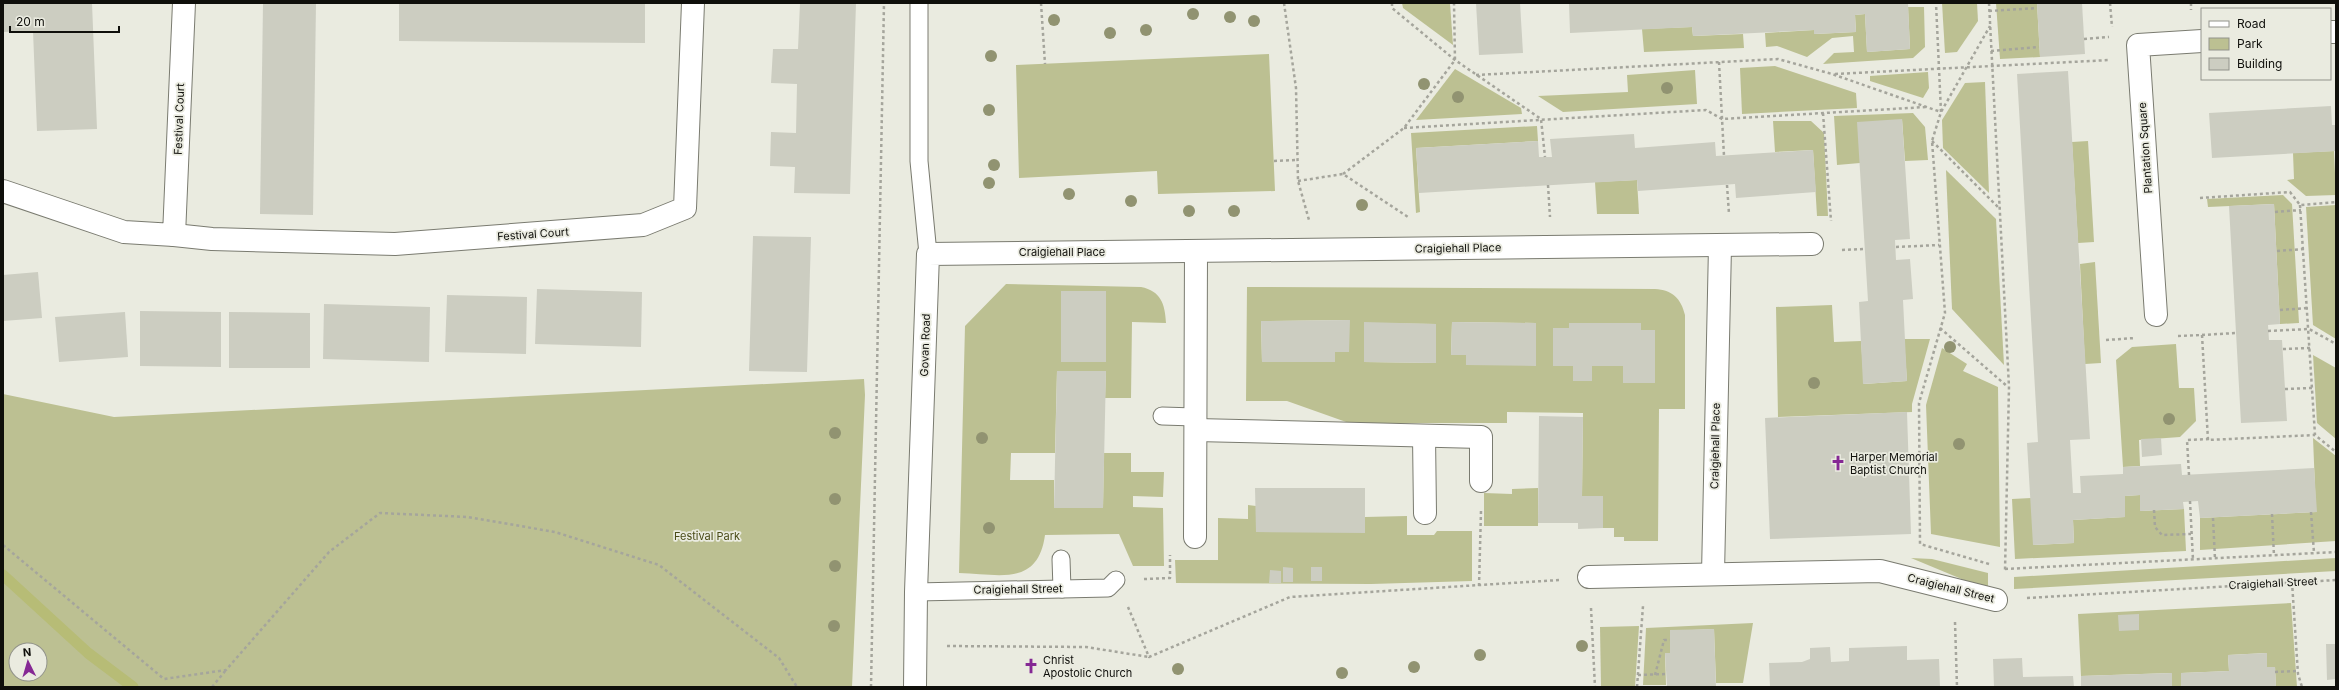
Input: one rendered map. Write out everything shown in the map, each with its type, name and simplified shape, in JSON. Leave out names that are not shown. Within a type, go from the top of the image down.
[{"type":"street","name":"Festival Court","points":[[174,235],[184,3]]},
{"type":"street","name":"Festival Court","points":[[3,191],[124,232],[212,238],[395,244],[643,225],[685,208],[693,3]]},
{"type":"street","name":"Plantation Square","points":[[2156,315],[2138,45],[2201,41]]},
{"type":"street","name":"Craigiehall Place","points":[[928,254],[1822,244]]},
{"type":"street","name":"Craigiehall Place","points":[[1713,574],[1720,246]]},
{"type":"street","points":[[1195,537],[1196,252]]},
{"type":"street","name":"Govan Road","points":[[915,687],[916,592],[928,254]]},
{"type":"street","points":[[1195,423],[1424,436],[1481,437],[1481,481]]},
{"type":"street","points":[[1424,436],[1425,514]]},
{"type":"street","name":"Craigiehall Street","points":[[1589,577],[1880,571],[1996,600]]},
{"type":"lane","name":"Govan Road","points":[[919,3],[919,161],[928,254]]},
{"type":"lane","points":[[1162,416],[1195,423]]},
{"type":"lane","points":[[1061,559],[1062,589]]},
{"type":"lane","name":"Craigiehall Street","points":[[916,592],[1108,588],[1116,580]]},
{"type":"path","points":[[871,687],[884,3]]},
{"type":"path","points":[[1041,3],[1045,64]]},
{"type":"path","points":[[1284,3],[1296,88],[1298,181],[1318,250]]},
{"type":"path","points":[[1392,3],[1392,8],[1455,60],[1541,119],[1545,157]]},
{"type":"path","points":[[1298,181],[1343,174],[1404,128],[1455,60],[1454,3]]},
{"type":"path","points":[[1936,3],[1941,112]]},
{"type":"path","points":[[1989,3],[2009,388],[2006,569],[1996,600]]},
{"type":"path","points":[[1989,11],[2037,8]]},
{"type":"path","points":[[1990,26],[1941,112],[1932,141],[1945,313],[1919,403],[1920,544],[1991,565]]},
{"type":"path","points":[[2084,39],[2113,37]]},
{"type":"path","points":[[1991,51],[2039,47]]},
{"type":"path","points":[[1832,74],[2139,58]]},
{"type":"path","points":[[1476,75],[1778,59],[1832,74],[1941,112]]},
{"type":"path","points":[[1719,62],[1724,156]]},
{"type":"path","points":[[1404,128],[1706,110],[1722,119],[1929,107]]},
{"type":"path","points":[[1823,114],[1822,244],[1832,250],[1865,249]]},
{"type":"path","points":[[1932,141],[2000,209]]},
{"type":"path","points":[[1274,161],[1298,160]]},
{"type":"path","points":[[1343,174],[1409,218]]},
{"type":"path","points":[[2200,198],[2290,192],[2300,205],[2308,308],[2315,435]]},
{"type":"path","points":[[2300,205],[2336,202]]},
{"type":"path","points":[[2275,212],[2301,210]]},
{"type":"path","points":[[1896,247],[1939,245]]},
{"type":"path","points":[[2277,251],[2304,249]]},
{"type":"path","points":[[2280,310],[2308,308]]},
{"type":"path","points":[[1940,328],[2009,388]]},
{"type":"path","points":[[2268,331],[2309,329],[2336,344]]},
{"type":"path","points":[[2173,336],[2236,333]]},
{"type":"path","points":[[2202,334],[2208,440],[2212,439]]},
{"type":"path","points":[[2106,340],[2143,338]]},
{"type":"path","points":[[2283,349],[2310,348]]},
{"type":"path","points":[[2285,390],[2312,388]]},
{"type":"path","points":[[2189,475],[2187,440],[2315,435],[2336,452]]},
{"type":"path","points":[[1479,586],[1481,481]]},
{"type":"path","points":[[2190,502],[2193,560]]},
{"type":"path","points":[[2154,510],[2155,526],[2162,535],[2191,534]]},
{"type":"path","points":[[2311,512],[2314,553]]},
{"type":"path","points":[[212,687],[329,552],[380,514],[468,517],[555,532],[659,565],[779,658],[797,687]]},
{"type":"path","points":[[2272,514],[2274,556]]},
{"type":"path","points":[[2213,518],[2215,559]]},
{"type":"path","points":[[1149,657],[1116,580],[1170,578],[1170,554],[1195,537]]},
{"type":"path","points":[[3,546],[164,679],[226,670]]},
{"type":"path","points":[[1998,567],[2006,569],[2336,552]]},
{"type":"path","points":[[1637,687],[1645,576]]},
{"type":"path","points":[[916,646],[1086,647],[1149,657],[1290,597],[1479,586],[1589,577],[1595,687]]},
{"type":"path","name":"Craigiehall Street","points":[[1996,600],[2336,580]]},
{"type":"path","points":[[2292,582],[2297,671],[2302,687]]},
{"type":"path","points":[[1955,618],[1957,687]]},
{"type":"path","points":[[1654,674],[1664,640],[1670,640]]},
{"type":"path","points":[[2275,672],[2297,671]]},
{"type":"path","points":[[1638,675],[1666,674]]},
{"type":"green space","points":[[1402,3],[1450,3],[1453,45],[1403,8]]},
{"type":"green space","points":[[1942,3],[1977,3],[1978,21],[1957,52],[1945,53]]},
{"type":"green space","points":[[1996,3],[2037,3],[2040,57],[2000,59]]},
{"type":"green space","points":[[1908,7],[1924,7],[1925,47],[1913,58],[1823,64],[1834,53],[1854,52],[1853,36],[1832,38],[1807,57],[1777,46],[1766,47],[1765,33],[1814,30],[1815,34],[1856,32],[1855,15],[1865,14],[1867,52],[1910,49]]},
{"type":"green space","points":[[1692,27],[1693,36],[1743,34],[1744,48],[1644,52],[1642,29]]},
{"type":"green space","points":[[1269,54],[1275,191],[1158,194],[1157,171],[1019,178],[1016,65]]},
{"type":"green space","points":[[1775,66],[1856,93],[1857,108],[1742,114],[1740,68]]},
{"type":"green space","points":[[1455,69],[1521,108],[1522,114],[1416,120]]},
{"type":"green space","points":[[1695,70],[1697,104],[1563,112],[1538,96],[1628,92],[1627,75]]},
{"type":"green space","points":[[1928,72],[1929,88],[1923,98],[1870,81],[1870,76]]},
{"type":"green space","points":[[1985,82],[1989,193],[1943,148],[1942,120],[1965,83]]},
{"type":"green space","points":[[1913,113],[1925,127],[1928,160],[1905,161],[1902,119],[1860,163],[1837,165],[1834,116]]},
{"type":"green space","points":[[1773,121],[1811,121],[1824,133],[1828,216],[1817,216],[1813,150],[1775,152]]},
{"type":"green space","points":[[1537,126],[1538,141],[1416,148],[1420,212],[1416,213],[1411,133]]},
{"type":"green space","points":[[2088,141],[2094,242],[2078,243],[2072,142]]},
{"type":"green space","points":[[2334,151],[2336,195],[2306,196],[2287,180],[2294,179],[2293,153]]},
{"type":"green space","points":[[1946,170],[1996,219],[2004,365],[1952,309]]},
{"type":"green space","points":[[1637,180],[1639,214],[1597,214],[1595,182]]},
{"type":"green space","points":[[2283,195],[2292,204],[2299,323],[2280,324],[2274,204],[2208,207],[2207,199]]},
{"type":"green space","points":[[2336,205],[2336,339],[2313,325],[2306,207]]},
{"type":"green space","points":[[2095,262],[2101,363],[2085,364],[2080,264]]},
{"type":"green space","points":[[1006,284],[1141,287],[1153,292],[1161,299],[1166,323],[1132,322],[1131,398],[1105,398],[1106,371],[1057,371],[1055,453],[1011,453],[1010,480],[1054,480],[1054,508],[1103,508],[1104,453],[1131,453],[1131,472],[1164,472],[1163,497],[1133,496],[1133,507],[1163,508],[1164,566],[1133,566],[1119,534],[1045,535],[1041,552],[1034,563],[1025,570],[1014,574],[1002,575],[959,573],[965,326]],"holes":[[[1061,291],[1106,291],[1106,327],[1061,362]]]},
{"type":"green space","points":[[1247,287],[1655,289],[1666,291],[1675,296],[1681,304],[1685,315],[1685,409],[1659,409],[1658,541],[1624,541],[1624,537],[1614,537],[1614,528],[1603,528],[1602,496],[1582,496],[1583,413],[1507,412],[1507,423],[1349,423],[1287,401],[1246,401]],"holes":[[[1349,320],[1349,352],[1335,352],[1335,362],[1262,362],[1261,321]],[[1452,322],[1536,323],[1536,365],[1466,365],[1466,355],[1451,355]],[[1365,323],[1436,324],[1436,363],[1364,362]],[[1569,323],[1641,323],[1641,330],[1655,330],[1623,366],[1592,366],[1591,381],[1573,381],[1573,366],[1553,366],[1553,328],[1569,328]]]},
{"type":"green space","points":[[1832,305],[1834,342],[1861,341],[1864,384],[1907,381],[1904,339],[1930,339],[1912,404],[1912,412],[1778,417],[1776,307]]},
{"type":"green space","points":[[2176,344],[2179,388],[2194,388],[2196,421],[2180,437],[2139,440],[2140,466],[2123,467],[2116,360],[2132,347]]},
{"type":"green space","points":[[1942,348],[1967,364],[1963,371],[1998,387],[2000,547],[1931,534],[1926,405]]},
{"type":"green space","points":[[2313,355],[2336,368],[2336,439],[2317,423]]},
{"type":"green space","name":"Festival Park","points":[[864,379],[865,395],[852,687],[3,687],[3,394],[114,417]]},
{"type":"green space","points":[[2313,438],[2336,456],[2336,541],[2200,550],[2200,518],[2316,512]]},
{"type":"green space","points":[[1538,488],[1538,526],[1484,526],[1484,493],[1512,494],[1512,489]]},
{"type":"green space","points":[[2140,495],[2140,511],[2184,509],[2186,551],[2015,559],[2012,499],[2031,498],[2034,545],[2074,543],[2073,520],[2125,517],[2125,496]]},
{"type":"green space","points":[[1248,505],[1256,506],[1256,532],[1337,532],[1365,517],[1407,516],[1407,535],[1434,535],[1437,531],[1472,531],[1472,581],[1371,584],[1176,583],[1175,560],[1218,560],[1218,518],[1248,519]]},
{"type":"green space","points":[[1911,558],[1932,559],[1988,573],[1988,590]]},
{"type":"green space","points":[[2336,558],[2336,571],[2014,589],[2014,577]]},
{"type":"green space","points":[[2291,603],[2297,687],[2276,687],[2275,667],[2267,667],[2266,653],[2228,655],[2229,671],[2181,673],[2181,687],[2172,687],[2171,673],[2081,676],[2078,614]]},
{"type":"green space","points":[[1753,623],[1743,683],[1716,683],[1714,629],[1670,631],[1670,653],[1665,653],[1666,685],[1643,685],[1646,628]]},
{"type":"green space","points":[[1639,626],[1635,687],[1601,687],[1600,627]]},
{"type":"building","points":[[3,3],[92,3],[97,129],[37,131],[33,31],[3,32]]},
{"type":"building","points":[[263,3],[316,3],[313,215],[260,214]]},
{"type":"building","points":[[399,3],[645,3],[645,43],[399,41]]},
{"type":"building","points":[[800,3],[856,3],[850,194],[794,193],[795,167],[770,166],[771,132],[796,133],[797,84],[771,83],[773,49],[798,49]]},
{"type":"building","points":[[1476,3],[1520,3],[1523,53],[1479,55]]},
{"type":"building","points":[[1569,3],[1908,3],[1910,49],[1867,52],[1865,14],[1855,15],[1856,32],[1814,34],[1814,30],[1693,36],[1692,27],[1570,33]]},
{"type":"building","points":[[2037,3],[2082,3],[2085,54],[2040,57]]},
{"type":"building","points":[[2068,71],[2090,439],[2070,440],[2073,493],[2081,493],[2080,476],[2123,474],[2123,467],[2181,464],[2182,475],[2314,468],[2317,512],[2200,518],[2198,501],[2183,502],[2184,509],[2140,511],[2140,495],[2125,496],[2125,517],[2073,520],[2074,543],[2033,545],[2027,443],[2038,442],[2017,74]]},
{"type":"building","points":[[2331,106],[2332,125],[2336,125],[2336,151],[2212,158],[2209,113]]},
{"type":"building","points":[[1902,119],[1910,239],[1895,240],[1896,260],[1910,259],[1913,299],[1903,300],[1907,381],[1863,384],[1859,302],[1868,301],[1857,122]]},
{"type":"building","points":[[1634,134],[1635,148],[1715,142],[1716,156],[1813,150],[1816,192],[1736,198],[1735,184],[1638,191],[1637,180],[1419,193],[1416,148],[1538,141],[1539,157],[1552,157],[1550,139]]},
{"type":"building","points":[[2274,204],[2280,324],[2268,325],[2269,340],[2282,340],[2287,421],[2241,423],[2229,206]]},
{"type":"building","points":[[753,236],[811,237],[807,372],[749,371]]},
{"type":"building","points":[[38,272],[42,318],[3,321],[3,275]]},
{"type":"building","points":[[537,289],[642,292],[641,347],[535,344]]},
{"type":"building","points":[[1061,291],[1106,291],[1106,362],[1061,362]]},
{"type":"building","points":[[447,295],[527,297],[526,354],[445,352]]},
{"type":"building","points":[[324,304],[430,307],[429,362],[323,359]]},
{"type":"building","points":[[140,311],[221,312],[221,367],[140,366]]},
{"type":"building","points":[[125,312],[128,357],[59,362],[55,317]]},
{"type":"building","points":[[229,312],[310,313],[310,368],[229,368]]},
{"type":"building","points":[[1350,320],[1349,352],[1335,352],[1335,362],[1262,362],[1261,321]]},
{"type":"building","points":[[1364,322],[1436,324],[1436,363],[1364,362]]},
{"type":"building","points":[[1452,322],[1536,323],[1536,366],[1466,365],[1466,355],[1451,355]]},
{"type":"building","points":[[1569,323],[1641,323],[1641,330],[1655,330],[1655,383],[1623,383],[1623,366],[1592,366],[1592,381],[1573,381],[1573,366],[1553,366],[1553,328],[1569,328]]},
{"type":"building","points":[[1057,371],[1106,371],[1103,508],[1054,508]]},
{"type":"building","name":"Harper Memorial Baptist Church","points":[[1907,412],[1911,534],[1770,539],[1765,418]]},
{"type":"building","points":[[1539,416],[1583,417],[1582,496],[1603,496],[1603,528],[1578,529],[1578,523],[1538,523]]},
{"type":"building","points":[[2161,438],[2162,455],[2142,457],[2141,439]]},
{"type":"building","points":[[1255,488],[1365,488],[1365,533],[1256,532]]},
{"type":"building","points":[[1283,567],[1293,568],[1293,582],[1283,582]]},
{"type":"building","points":[[1311,567],[1322,567],[1322,581],[1311,581]]},
{"type":"building","points":[[1270,570],[1281,571],[1281,583],[1269,583]]},
{"type":"building","points":[[2139,614],[2139,630],[2119,631],[2118,615]]},
{"type":"building","points":[[1714,629],[1716,687],[1667,687],[1665,653],[1670,653],[1670,630]]},
{"type":"building","points":[[2326,644],[2336,644],[2336,679],[2327,680]]},
{"type":"building","points":[[1907,646],[1907,660],[1939,659],[1940,687],[1770,687],[1769,663],[1802,662],[1810,659],[1810,648],[1830,647],[1831,662],[1849,661],[1849,648]]},
{"type":"building","points":[[2267,653],[2267,667],[2275,667],[2276,687],[2181,687],[2181,673],[2229,671],[2228,655]]},
{"type":"building","points":[[2022,658],[2023,677],[2073,676],[2074,687],[1994,687],[1993,659]]},
{"type":"building","points":[[2172,673],[2172,687],[2081,687],[2081,676]]},
{"type":"waterway","points":[[3,575],[88,653],[133,687]]},
{"type":"place","name":"Harper Memorial Baptist Church","points":[[1838,463]]},
{"type":"place","name":"Christ Apostolic Church","points":[[1031,666]]}]
